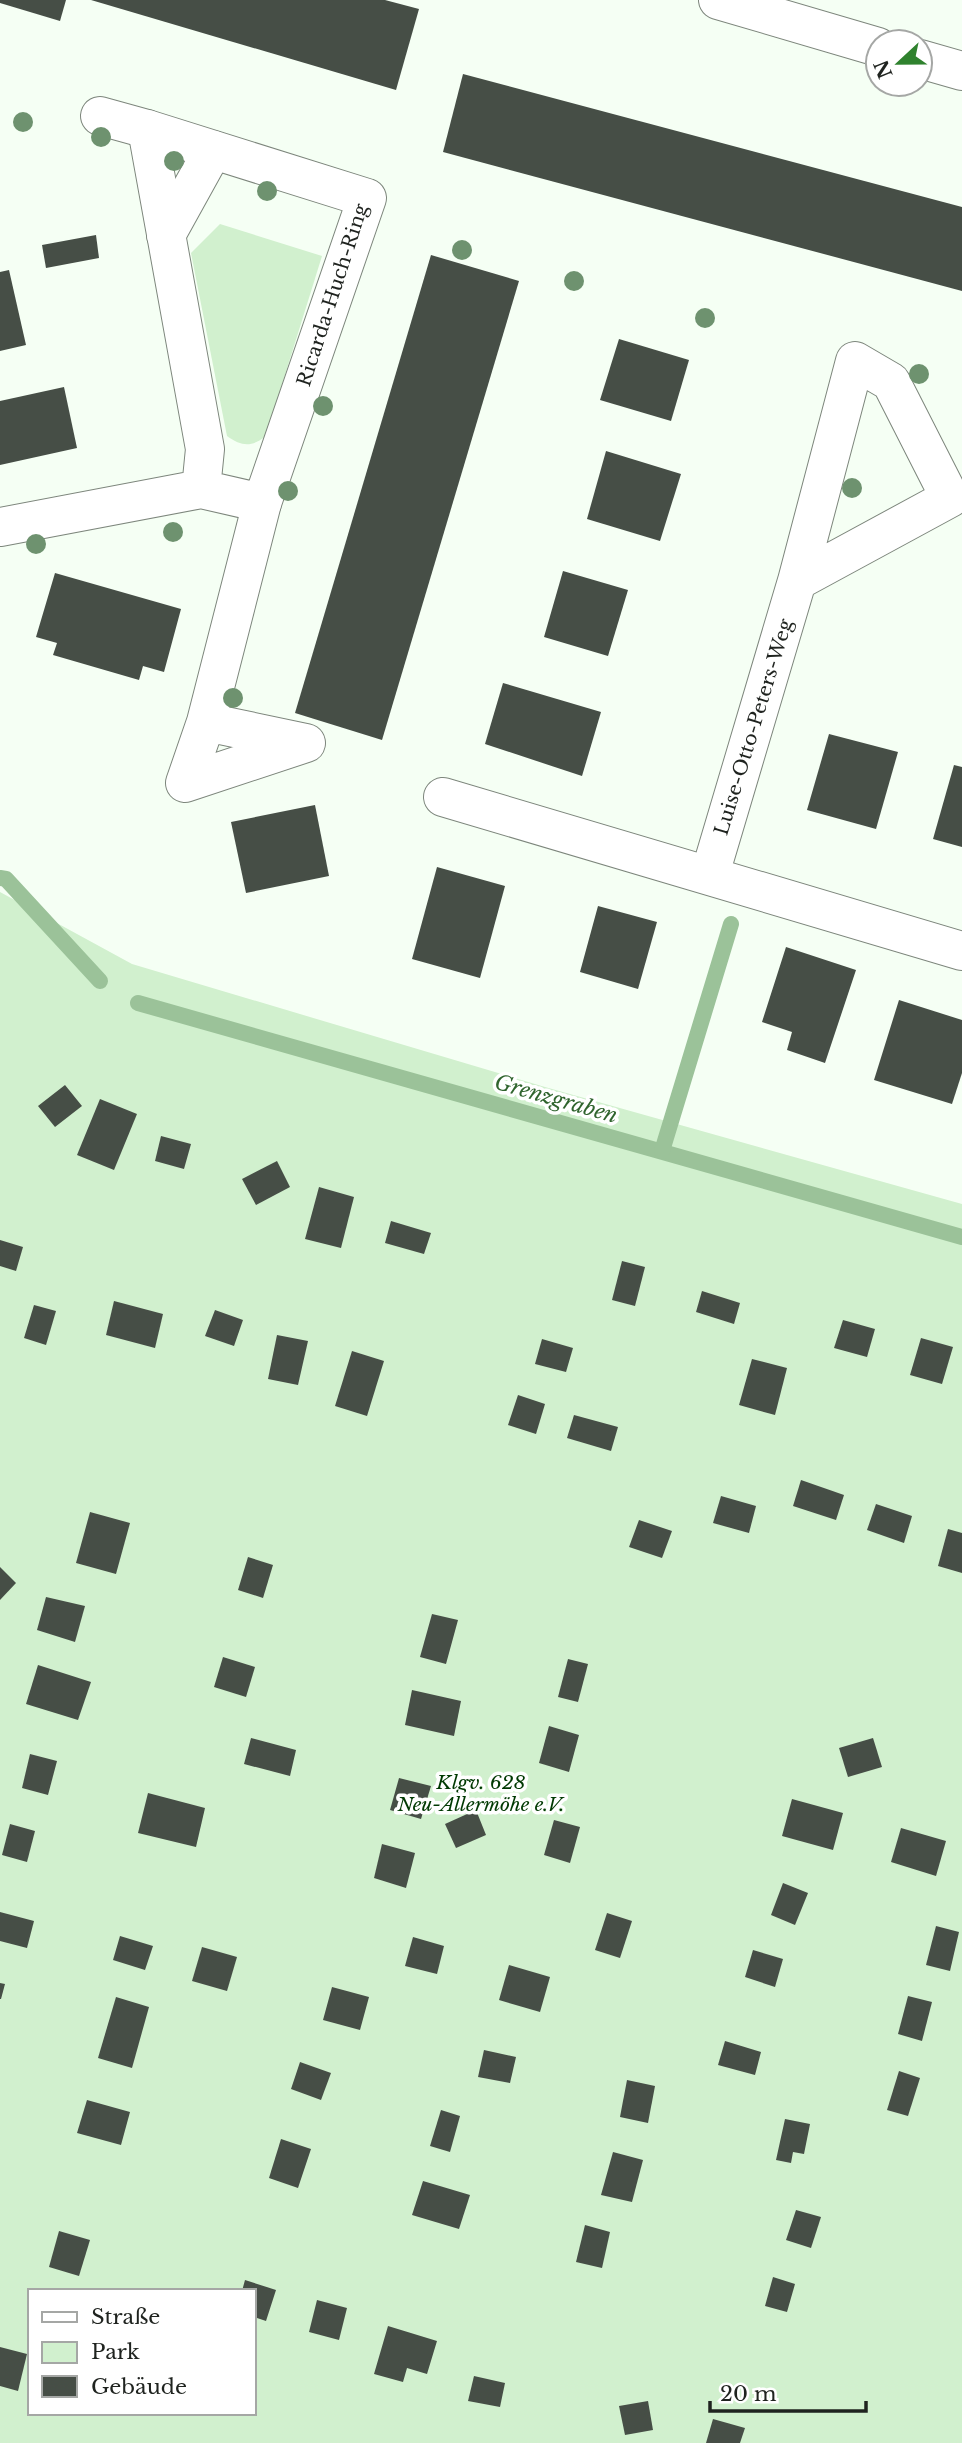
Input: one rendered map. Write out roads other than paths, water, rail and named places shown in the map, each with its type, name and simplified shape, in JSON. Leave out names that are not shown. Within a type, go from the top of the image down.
[{"type":"street","points":[[718,0],[864,43]]},
{"type":"street","points":[[934,63],[962,71]]},
{"type":"street","name":"Ricarda-Huch-Ring","points":[[100,116],[367,198],[262,503],[206,722]]},
{"type":"street","points":[[147,130],[205,449],[201,489]]},
{"type":"street","points":[[166,235],[213,150]]},
{"type":"street","name":"Luise-Otto-Peters-Weg","points":[[710,874],[797,581],[855,361],[891,382],[950,498],[797,581]]},
{"type":"street","points":[[0,527],[201,489],[262,503]]},
{"type":"street","points":[[443,797],[710,874],[962,951]]},
{"type":"waterway","name":"Grenzgraben","points":[[0,878],[6,879],[100,981]]},
{"type":"waterway","points":[[662,1151],[731,924]]},
{"type":"waterway","name":"Grenzgraben","points":[[138,1003],[962,1237]]},
{"type":"park label","name":"Klgv. 628 Neu-Allermöhe e.V.","points":[[481,1793]]}]
